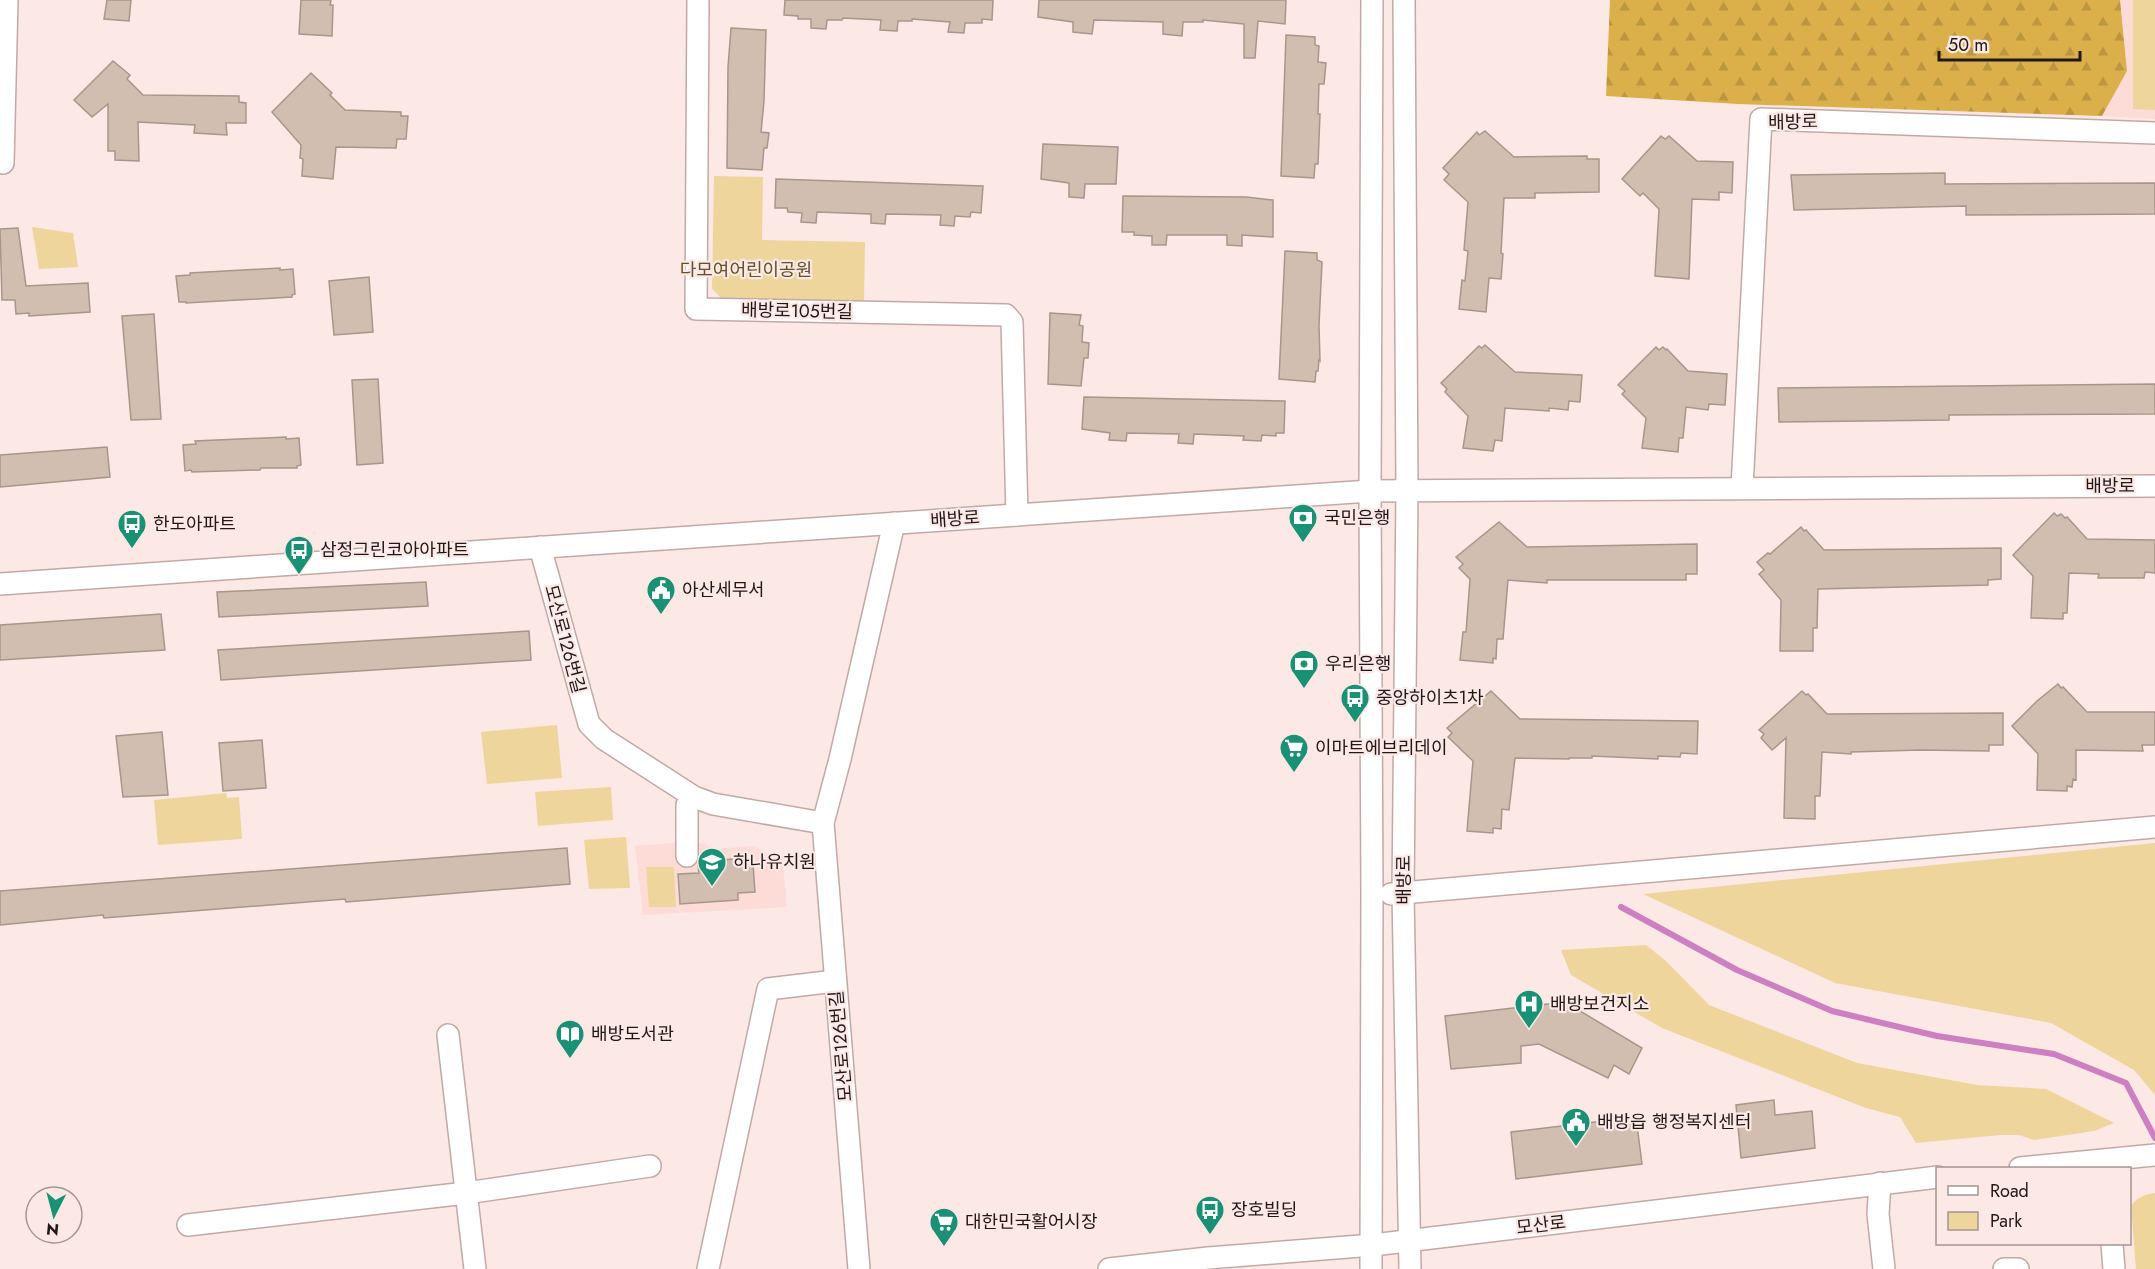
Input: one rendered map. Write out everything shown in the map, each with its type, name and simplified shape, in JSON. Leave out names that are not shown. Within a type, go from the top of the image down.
[{"type":"street","points":[[3,163],[7,0]]},
{"type":"street","name":"배방로105번길","points":[[698,0],[696,309],[1006,315],[1012,322],[1017,515]]},
{"type":"street","name":"배방로","points":[[1371,1269],[1373,1245],[1370,491],[1372,0]]},
{"type":"street","name":"배방로","points":[[1404,0],[1407,490],[1403,894],[1410,1269]]},
{"type":"street","name":"배방로","points":[[1742,488],[1761,119],[2155,133]]},
{"type":"street","name":"배방로","points":[[0,584],[1370,491],[2155,486]]},
{"type":"street","name":"모산로126번길","points":[[859,1269],[823,823],[840,759],[894,523]]},
{"type":"street","name":"모산로126번길","points":[[540,547],[589,724],[604,739],[694,797],[713,804],[823,823]]},
{"type":"street","points":[[687,856],[687,805],[694,797]]},
{"type":"street","points":[[1372,893],[1403,894],[2155,827]]},
{"type":"street","points":[[708,1269],[768,989],[835,981]]},
{"type":"street","points":[[448,1035],[475,1269]]},
{"type":"street","points":[[2037,1167],[2104,1163],[2155,1155]]},
{"type":"street","points":[[189,1225],[466,1193],[650,1166]]},
{"type":"street","name":"모산로","points":[[1109,1269],[1410,1241],[1936,1177]]},
{"type":"street","points":[[1880,1183],[1878,1214],[1884,1269]]},
{"type":"street","points":[[2112,1245],[2114,1269]]},
{"type":"street","points":[[2004,1269],[2018,1269]]},
{"type":"shaded area","points":[[2120,0],[2155,0],[2155,119],[2102,116],[2127,71]]},
{"type":"shaded area","name":"하나유치원","points":[[696,841],[716,849],[753,846],[764,851],[783,867],[787,907],[643,915],[635,846]]},
{"type":"green space","points":[[1610,0],[2120,0],[2127,71],[2102,116],[1738,104],[1606,96]]},
{"type":"green space","points":[[2133,0],[2155,0],[2155,110],[2133,109]]},
{"type":"green space","name":"다모여어린이공원","points":[[714,176],[763,177],[762,240],[865,242],[864,305],[725,302],[712,289]]},
{"type":"green space","points":[[32,227],[73,233],[78,267],[39,269]]},
{"type":"green space","points":[[557,725],[562,778],[487,784],[481,732]]},
{"type":"green space","points":[[611,787],[613,820],[538,826],[535,792]]},
{"type":"green space","points":[[226,793],[227,798],[239,797],[242,839],[158,845],[154,800]]},
{"type":"green space","points":[[626,837],[630,888],[589,889],[584,840]]},
{"type":"green space","points":[[2155,843],[2155,1095],[2134,1070],[2051,1023],[1835,983],[1643,894]]},
{"type":"green space","points":[[646,867],[674,867],[676,907],[649,907]]},
{"type":"green space","points":[[1646,945],[1666,961],[1709,1005],[1857,1063],[1977,1085],[2046,1089],[2114,1123],[2094,1131],[2034,1140],[2019,1135],[2000,1135],[1916,1143],[1900,1117],[1866,1108],[1662,1028],[1571,975],[1561,950]]},
{"type":"green space","points":[[2155,1193],[2155,1269],[2136,1269],[2131,1206],[2141,1197]]},
{"type":"building","points":[[107,0],[131,0],[129,21],[104,19]]},
{"type":"building","points":[[301,0],[331,0],[330,5],[333,5],[332,36],[299,34]]},
{"type":"building","points":[[785,0],[993,0],[992,20],[982,19],[982,23],[965,23],[964,33],[948,32],[950,22],[912,19],[912,21],[898,21],[897,31],[880,30],[881,20],[843,18],[842,20],[827,20],[826,29],[811,28],[811,19],[798,19],[798,16],[784,15]]},
{"type":"building","points":[[1039,0],[1286,0],[1285,24],[1258,21],[1255,58],[1244,58],[1244,24],[1203,20],[1203,22],[1183,22],[1182,36],[1163,34],[1163,22],[1094,20],[1092,34],[1073,32],[1073,22],[1038,17]]},
{"type":"building","points":[[731,28],[766,30],[761,132],[769,133],[767,148],[764,148],[762,170],[727,168],[728,67]]},
{"type":"building","points":[[1286,35],[1315,37],[1315,45],[1319,46],[1318,62],[1326,63],[1324,84],[1319,84],[1318,164],[1315,164],[1314,178],[1281,176]]},
{"type":"building","points":[[113,61],[130,75],[127,79],[143,95],[239,96],[239,102],[246,103],[246,123],[226,123],[227,135],[194,133],[195,125],[138,122],[139,161],[115,160],[115,151],[108,151],[108,104],[92,117],[74,100]]},
{"type":"building","points":[[311,73],[332,93],[330,95],[345,110],[401,112],[401,116],[408,116],[406,139],[397,139],[396,148],[336,147],[333,179],[302,176],[301,145],[272,112]]},
{"type":"building","points":[[1485,131],[1514,157],[1587,156],[1587,159],[1599,159],[1599,192],[1535,193],[1535,198],[1504,198],[1501,279],[1489,278],[1486,312],[1459,309],[1468,251],[1464,250],[1468,202],[1444,180],[1449,174],[1443,168],[1477,132],[1479,135]]},
{"type":"building","points":[[1661,136],[1665,139],[1669,136],[1697,161],[1733,162],[1732,193],[1719,192],[1719,200],[1692,199],[1689,279],[1655,276],[1659,209],[1643,193],[1640,196],[1622,179]]},
{"type":"building","points":[[1043,144],[1118,147],[1116,184],[1085,184],[1084,198],[1069,197],[1069,183],[1041,179]]},
{"type":"building","points":[[1945,173],[1945,184],[2155,183],[2155,214],[1966,215],[1966,206],[1794,210],[1791,175]]},
{"type":"building","points":[[776,179],[983,186],[981,213],[971,212],[970,217],[955,216],[954,226],[940,225],[941,215],[886,214],[885,224],[871,223],[871,214],[817,212],[816,223],[801,222],[802,213],[788,212],[787,208],[775,208]]},
{"type":"building","points":[[1123,196],[1246,197],[1273,200],[1273,237],[1242,235],[1242,246],[1227,245],[1227,235],[1167,235],[1166,245],[1152,245],[1152,236],[1122,232]]},
{"type":"building","points":[[18,228],[26,286],[88,283],[90,312],[29,316],[29,313],[16,314],[15,300],[2,300],[0,229]]},
{"type":"building","points":[[1285,251],[1317,253],[1317,260],[1322,262],[1320,361],[1315,382],[1279,379]]},
{"type":"building","points":[[280,268],[280,270],[293,269],[295,294],[292,297],[179,302],[176,276],[190,275],[190,273]]},
{"type":"building","points":[[369,277],[373,332],[334,335],[329,281]]},
{"type":"building","points":[[1050,313],[1081,315],[1079,325],[1083,326],[1082,342],[1089,343],[1088,358],[1084,358],[1081,386],[1048,384]]},
{"type":"building","points":[[154,314],[161,419],[131,420],[122,316]]},
{"type":"building","points":[[1485,345],[1515,372],[1582,375],[1580,402],[1569,401],[1568,410],[1505,408],[1502,441],[1495,440],[1493,451],[1463,448],[1468,416],[1445,392],[1447,389],[1441,383],[1479,346],[1482,348]]},
{"type":"building","points":[[1656,347],[1659,350],[1663,347],[1667,349],[1688,371],[1727,374],[1725,405],[1709,404],[1708,410],[1686,407],[1683,438],[1679,438],[1678,452],[1642,448],[1646,418],[1622,394],[1625,391],[1618,385]]},
{"type":"building","points":[[378,379],[383,463],[357,465],[352,380]]},
{"type":"building","points":[[2155,384],[2155,414],[1949,415],[1949,420],[1779,422],[1778,388]]},
{"type":"building","points":[[1084,397],[1285,401],[1284,433],[1276,433],[1276,436],[1262,435],[1261,441],[1243,440],[1244,436],[1194,434],[1193,444],[1178,443],[1179,434],[1127,433],[1126,441],[1109,440],[1110,433],[1082,429]]},
{"type":"building","points":[[286,437],[286,439],[299,438],[301,465],[297,468],[185,471],[183,445],[196,444],[195,441]]},
{"type":"building","points":[[107,447],[110,477],[0,487],[0,455]]},
{"type":"building","points":[[2054,513],[2057,516],[2061,514],[2067,517],[2087,539],[2155,540],[2155,573],[2145,572],[2144,578],[2098,578],[2099,574],[2069,573],[2067,613],[2063,613],[2063,619],[2031,618],[2033,576],[2013,555]]},
{"type":"building","points":[[1499,522],[1527,547],[1697,544],[1697,574],[1686,574],[1686,580],[1547,580],[1547,583],[1508,580],[1503,639],[1497,639],[1496,659],[1493,658],[1493,663],[1460,660],[1463,632],[1466,632],[1470,579],[1459,568],[1463,564],[1456,557]]},
{"type":"building","points":[[1801,527],[1824,550],[2001,548],[2001,579],[1988,580],[1988,585],[1818,589],[1817,628],[1813,628],[1813,651],[1780,651],[1781,600],[1759,574],[1764,570],[1757,562],[1768,553],[1770,554]]},
{"type":"building","points":[[426,582],[428,606],[219,617],[217,592]]},
{"type":"building","points":[[161,614],[165,650],[0,660],[0,625]]},
{"type":"building","points":[[529,631],[531,660],[221,680],[218,650]]},
{"type":"building","points":[[2058,684],[2087,712],[2155,712],[2155,745],[2142,745],[2143,751],[2076,750],[2076,780],[2073,779],[2072,787],[2067,786],[2067,791],[2037,790],[2038,754],[2012,726]]},
{"type":"building","points":[[1491,691],[1520,719],[1698,721],[1697,754],[1681,753],[1680,757],[1658,756],[1658,759],[1592,756],[1592,758],[1569,759],[1515,758],[1509,810],[1502,809],[1501,829],[1493,828],[1493,833],[1467,831],[1473,761],[1448,737],[1452,733],[1447,728]]},
{"type":"building","points":[[1802,691],[1808,694],[1827,714],[2003,713],[2003,745],[1989,745],[1989,751],[1921,750],[1851,752],[1851,754],[1822,752],[1820,796],[1815,796],[1815,819],[1784,818],[1786,738],[1772,750],[1761,738],[1764,734],[1759,730]]},
{"type":"building","points":[[162,732],[168,795],[123,797],[116,736]]},
{"type":"building","points":[[262,740],[266,788],[223,791],[219,743]]},
{"type":"building","points":[[567,848],[570,884],[346,902],[345,899],[104,918],[103,915],[0,925],[0,891]]},
{"type":"building","points":[[734,859],[735,865],[753,864],[755,892],[738,893],[738,900],[680,904],[678,874],[699,873],[698,866],[705,865],[705,861]]},
{"type":"building","name":"배방보건지소","points":[[1565,1002],[1642,1048],[1629,1074],[1614,1065],[1608,1078],[1539,1044],[1521,1046],[1521,1063],[1451,1069],[1445,1016]]},
{"type":"building","points":[[1774,1100],[1775,1115],[1812,1111],[1815,1148],[1741,1158],[1736,1105]]},
{"type":"building","name":"배방읍 행정복지센터","points":[[1636,1117],[1642,1164],[1516,1179],[1511,1132]]},
{"type":"waterway","points":[[1621,907],[1737,970],[1832,1011],[1937,1036],[2054,1054],[2126,1083],[2155,1138]]},
{"type":"place","name":"국민은행","points":[[1303,544]]},
{"type":"place","name":"한도아파트","points":[[132,550]]},
{"type":"place","name":"삼정그린코아아파트","points":[[299,576]]},
{"type":"place","name":"아산세무서","points":[[661,616]]},
{"type":"place","name":"우리은행","points":[[1304,690]]},
{"type":"place","name":"중앙하이츠1차","points":[[1355,724]]},
{"type":"place","name":"이마트에브리데이","points":[[1294,774]]},
{"type":"place","name":"하나유치원","points":[[712,888]]},
{"type":"place","name":"배방보건지소","points":[[1529,1030]]},
{"type":"place","name":"배방도서관","points":[[570,1060]]},
{"type":"place","name":"배방읍 행정복지센터","points":[[1576,1148]]},
{"type":"place","name":"장호빌딩","points":[[1210,1236]]},
{"type":"place","name":"대한민국활어시장","points":[[944,1248]]}]
